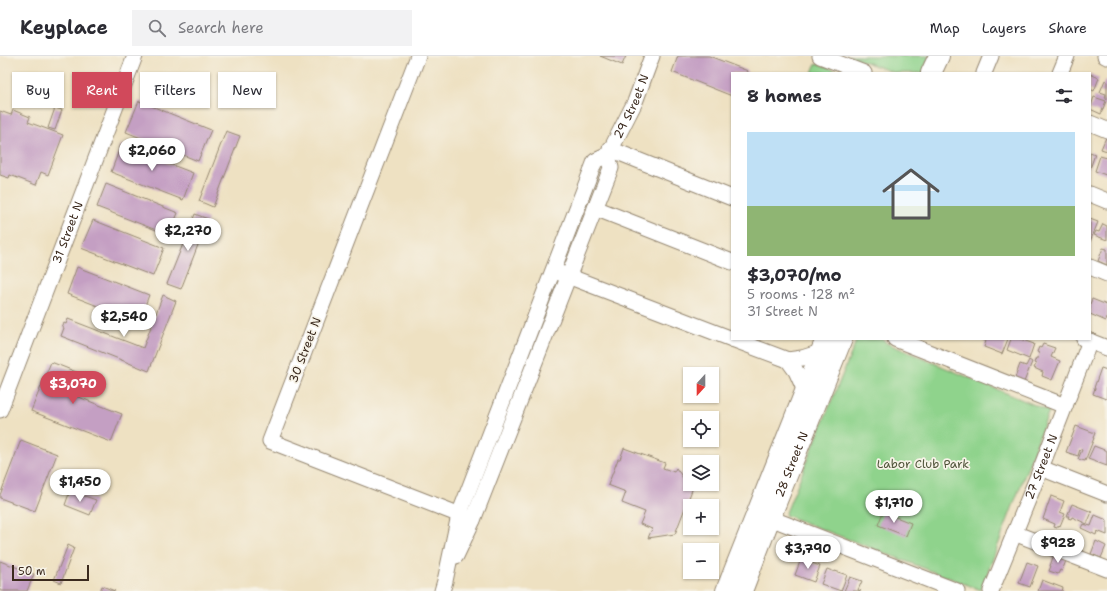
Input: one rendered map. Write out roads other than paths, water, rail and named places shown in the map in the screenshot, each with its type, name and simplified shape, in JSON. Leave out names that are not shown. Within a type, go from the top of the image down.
[{"type":"main road","points":[[931,72],[939,56]]},
{"type":"main road","points":[[945,72],[951,56]]},
{"type":"main road","name":"28 Street N","points":[[726,591],[762,516],[842,340]]},
{"type":"main road","name":"28 Street N","points":[[742,591],[762,516],[805,391],[823,346]]},
{"type":"street","name":"31 Street N","points":[[0,410],[135,56]]},
{"type":"street","name":"30 Street N","points":[[418,56],[270,441],[473,520]]},
{"type":"street","name":"29 Street N","points":[[609,152],[635,102],[652,56]]},
{"type":"street","points":[[820,56],[861,72]]},
{"type":"street","points":[[984,72],[991,56]]},
{"type":"street","points":[[1060,72],[1067,56]]},
{"type":"street","points":[[1091,123],[1107,130]]},
{"type":"street","points":[[443,586],[459,515],[595,161],[609,152]]},
{"type":"street","points":[[443,586],[473,520],[611,168],[609,152]]},
{"type":"street","points":[[609,152],[731,198]]},
{"type":"street","points":[[1091,194],[1107,201]]},
{"type":"street","points":[[595,208],[731,262]]},
{"type":"street","points":[[1091,267],[1107,274]]},
{"type":"street","points":[[553,270],[731,339]]},
{"type":"street","points":[[737,340],[753,343],[788,360],[796,371],[805,391]]},
{"type":"street","points":[[898,340],[1065,406]]},
{"type":"street","points":[[1087,340],[1107,348]]},
{"type":"street","name":"27 Street N","points":[[991,591],[1065,406],[1087,340]]},
{"type":"street","points":[[788,360],[802,358],[823,346]]},
{"type":"street","points":[[1041,468],[1107,494]]},
{"type":"street","points":[[762,516],[957,591]]},
{"type":"street","points":[[1014,533],[1107,569]]},
{"type":"park label","name":"Labor Club Park","points":[[923,464]]}]
